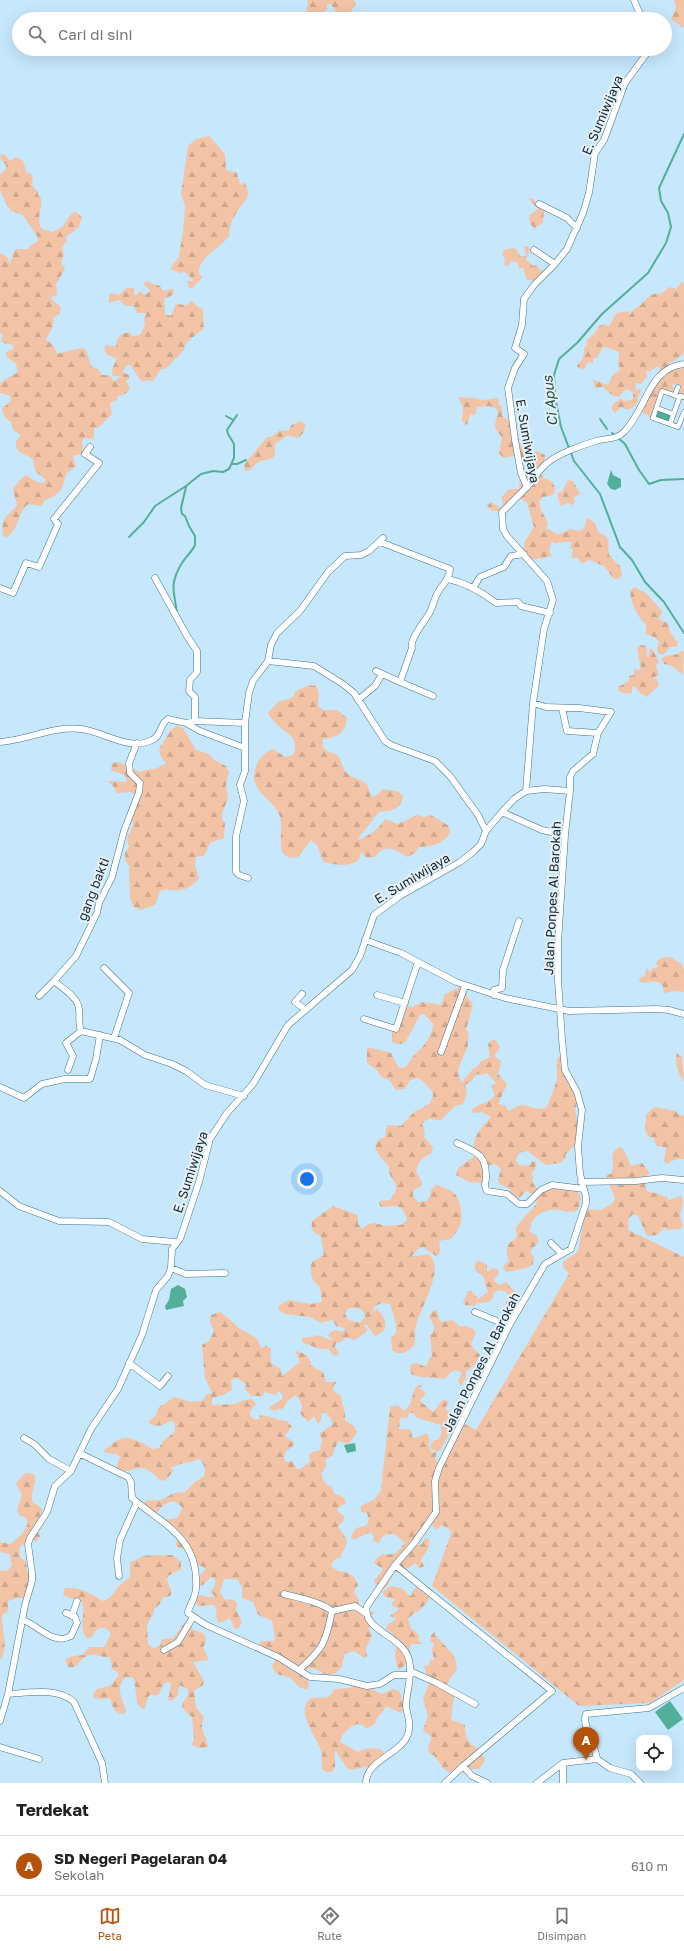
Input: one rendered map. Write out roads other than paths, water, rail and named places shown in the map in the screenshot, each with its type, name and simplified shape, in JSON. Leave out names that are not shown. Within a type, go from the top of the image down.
[{"type":"street","points":[[634,0],[639,12]]},
{"type":"street","name":"E. Sumiwijaya","points":[[0,1722],[8,1694],[25,1604],[32,1581],[28,1544],[30,1538],[47,1512],[55,1486],[72,1471],[91,1429],[118,1389],[142,1335],[156,1290],[168,1276],[171,1268],[172,1249],[176,1242],[180,1239],[193,1200],[210,1139],[227,1113],[244,1096],[253,1084],[288,1025],[352,970],[360,956],[374,915],[400,896],[460,862],[481,844],[486,831],[514,799],[526,791],[533,703],[544,630],[553,600],[550,586],[507,536],[503,529],[501,514],[506,506],[525,491],[527,487],[521,472],[508,388],[515,368],[524,354],[515,348],[522,325],[524,300],[534,285],[555,264],[567,249],[577,228],[589,193],[595,153],[604,140],[625,83],[645,56]]},
{"type":"street","points":[[539,204],[567,218],[577,228]]},
{"type":"street","points":[[534,250],[555,264]]},
{"type":"street","points":[[527,487],[545,464],[554,458],[595,441],[617,437],[624,432],[662,372],[675,365],[684,364]]},
{"type":"street","points":[[670,424],[679,397],[678,387]]},
{"type":"street","points":[[657,408],[684,412],[678,427],[653,418],[662,391],[679,397]]},
{"type":"street","points":[[0,588],[13,593],[26,563],[39,567],[58,524],[54,519],[99,463],[85,454],[90,447]]},
{"type":"street","points":[[248,878],[239,875],[236,872],[236,852],[237,826],[244,801],[240,785],[245,771],[245,723],[249,693],[253,681],[268,661],[271,645],[277,633],[300,612],[328,572],[346,556],[361,555],[369,551],[381,540],[450,569],[448,578],[436,595],[429,614],[424,619],[412,642],[412,648],[400,682]]},
{"type":"street","points":[[473,588],[477,580],[504,567],[511,556],[524,554]]},
{"type":"street","points":[[155,578],[197,651],[197,672],[190,680],[189,691],[195,697],[194,721]]},
{"type":"street","points":[[448,578],[461,582],[486,594],[496,603],[515,601],[520,603],[522,607],[550,613]]},
{"type":"street","points":[[268,661],[314,666],[346,686],[358,700],[385,741],[390,745],[429,758],[442,768],[478,815],[486,831]]},
{"type":"street","points":[[376,670],[433,696]]},
{"type":"street","points":[[358,700],[374,686],[382,674]]},
{"type":"street","points":[[533,703],[562,708],[567,731],[598,734]]},
{"type":"street","name":"Jalan Ponpes Al Barokah","points":[[365,1613],[370,1601],[395,1564],[415,1542],[436,1512],[435,1481],[439,1468],[509,1326],[545,1264],[571,1249],[586,1203],[584,1189],[581,1182],[578,1146],[582,1110],[577,1092],[565,1070],[558,980],[558,943],[565,835],[571,773],[592,754],[598,734],[611,712],[579,708],[562,708]]},
{"type":"street","points":[[0,742],[24,739],[46,730],[75,728],[87,730],[126,742],[137,743],[152,740],[158,736],[163,723],[168,719],[186,723],[200,731],[245,748]]},
{"type":"street","points":[[186,723],[194,721],[245,723]]},
{"type":"street","name":"gang bakti","points":[[54,981],[72,962],[79,951],[112,877],[124,831],[139,792],[140,783],[136,777],[130,773],[129,763],[137,743]]},
{"type":"street","points":[[526,791],[544,789],[570,791]]},
{"type":"street","points":[[502,812],[542,830],[565,835]]},
{"type":"street","points":[[494,995],[494,990],[502,988],[503,970],[519,920]]},
{"type":"street","points":[[365,940],[401,953],[465,986],[536,1005],[580,1012],[657,1009],[669,1010],[684,1014]]},
{"type":"street","points":[[364,1019],[396,1029],[418,962]]},
{"type":"street","points":[[104,968],[129,993],[114,1038]]},
{"type":"street","points":[[39,996],[54,981],[77,1002],[79,1007],[79,1025],[81,1030]]},
{"type":"street","points":[[441,1052],[465,986]]},
{"type":"street","points":[[302,994],[295,1002],[306,1010]]},
{"type":"street","points":[[377,995],[405,1003]]},
{"type":"street","points":[[81,1030],[125,1042],[145,1055],[172,1064],[186,1071],[205,1085],[244,1096]]},
{"type":"street","points":[[68,1070],[73,1056],[66,1043],[81,1030]]},
{"type":"street","points":[[0,1087],[24,1098],[42,1084],[65,1079],[90,1079],[96,1060],[100,1035]]},
{"type":"street","points":[[457,1143],[476,1151],[482,1157],[486,1175],[484,1186],[487,1191],[507,1194],[519,1204],[527,1204],[541,1190],[552,1185],[584,1189]]},
{"type":"street","points":[[581,1182],[636,1181],[667,1178],[684,1180]]},
{"type":"street","points":[[0,1191],[19,1206],[59,1221],[109,1222],[120,1226],[142,1239],[176,1242]]},
{"type":"street","points":[[551,1243],[562,1254]]},
{"type":"street","points":[[171,1268],[186,1274],[225,1274]]},
{"type":"street","points":[[475,1312],[509,1326]]},
{"type":"street","points":[[129,1363],[160,1386],[168,1376]]},
{"type":"street","points":[[24,1438],[34,1444],[50,1460],[72,1471]]},
{"type":"street","points":[[81,1454],[128,1477],[131,1482],[131,1495],[137,1502],[186,1544],[194,1558],[196,1588],[193,1603],[188,1611]]},
{"type":"street","points":[[119,1576],[117,1558],[120,1540],[137,1502]]},
{"type":"street","points":[[395,1564],[552,1691],[445,1783]]},
{"type":"street","points":[[284,1594],[324,1605],[332,1611],[355,1606],[365,1613],[369,1622],[402,1646],[409,1657],[410,1673],[406,1706],[410,1724],[409,1732],[405,1740],[396,1750],[370,1768],[366,1783]]},
{"type":"street","points":[[23,1620],[33,1623],[42,1632],[53,1638],[65,1638],[71,1636],[77,1623],[75,1617],[69,1614],[77,1601]]},
{"type":"street","points":[[180,1609],[188,1611],[188,1614],[206,1625],[278,1657],[310,1677],[339,1679],[367,1686],[380,1684],[394,1675],[410,1673],[442,1685],[475,1704]]},
{"type":"street","points":[[299,1670],[319,1650],[326,1639],[332,1611]]},
{"type":"street","points":[[164,1650],[178,1642],[193,1617]]},
{"type":"street","points":[[597,1759],[595,1748],[586,1723],[586,1714],[650,1708],[684,1688]]},
{"type":"street","points":[[8,1694],[59,1694],[69,1697],[74,1702],[102,1763],[105,1783]]},
{"type":"street","points":[[0,1747],[38,1759]]},
{"type":"street","points":[[537,1783],[563,1763],[597,1759],[610,1768],[631,1774],[640,1783]]},
{"type":"street","points":[[563,1763],[563,1783]]},
{"type":"street","points":[[463,1766],[472,1776],[487,1783]]},
{"type":"waterway","name":"Ci Apus","points":[[684,134],[659,188],[661,201],[668,213],[671,227],[666,243],[648,273],[602,314],[577,343],[559,359],[554,375],[555,397],[561,427],[574,461],[600,494],[620,547],[632,560],[645,582],[664,602],[684,633]]},
{"type":"waterway","points":[[129,537],[144,522],[155,506],[186,486],[201,474],[213,471],[223,472],[229,469],[234,458],[234,444],[227,430],[237,415]]},
{"type":"waterway","points":[[226,416],[233,420]]},
{"type":"waterway","points":[[600,419],[607,429]]},
{"type":"waterway","points":[[612,433],[616,436]]},
{"type":"waterway","points":[[618,438],[625,444],[639,470],[649,484],[661,480],[684,479]]},
{"type":"waterway","points":[[232,464],[237,464],[246,460]]},
{"type":"waterway","points":[[177,613],[174,593],[175,577],[185,558],[195,545],[195,536],[185,516],[182,514],[181,508],[186,487]]},
{"type":"place","name":"SD Negeri Pagelaran 04","points":[[586,1760]]}]
